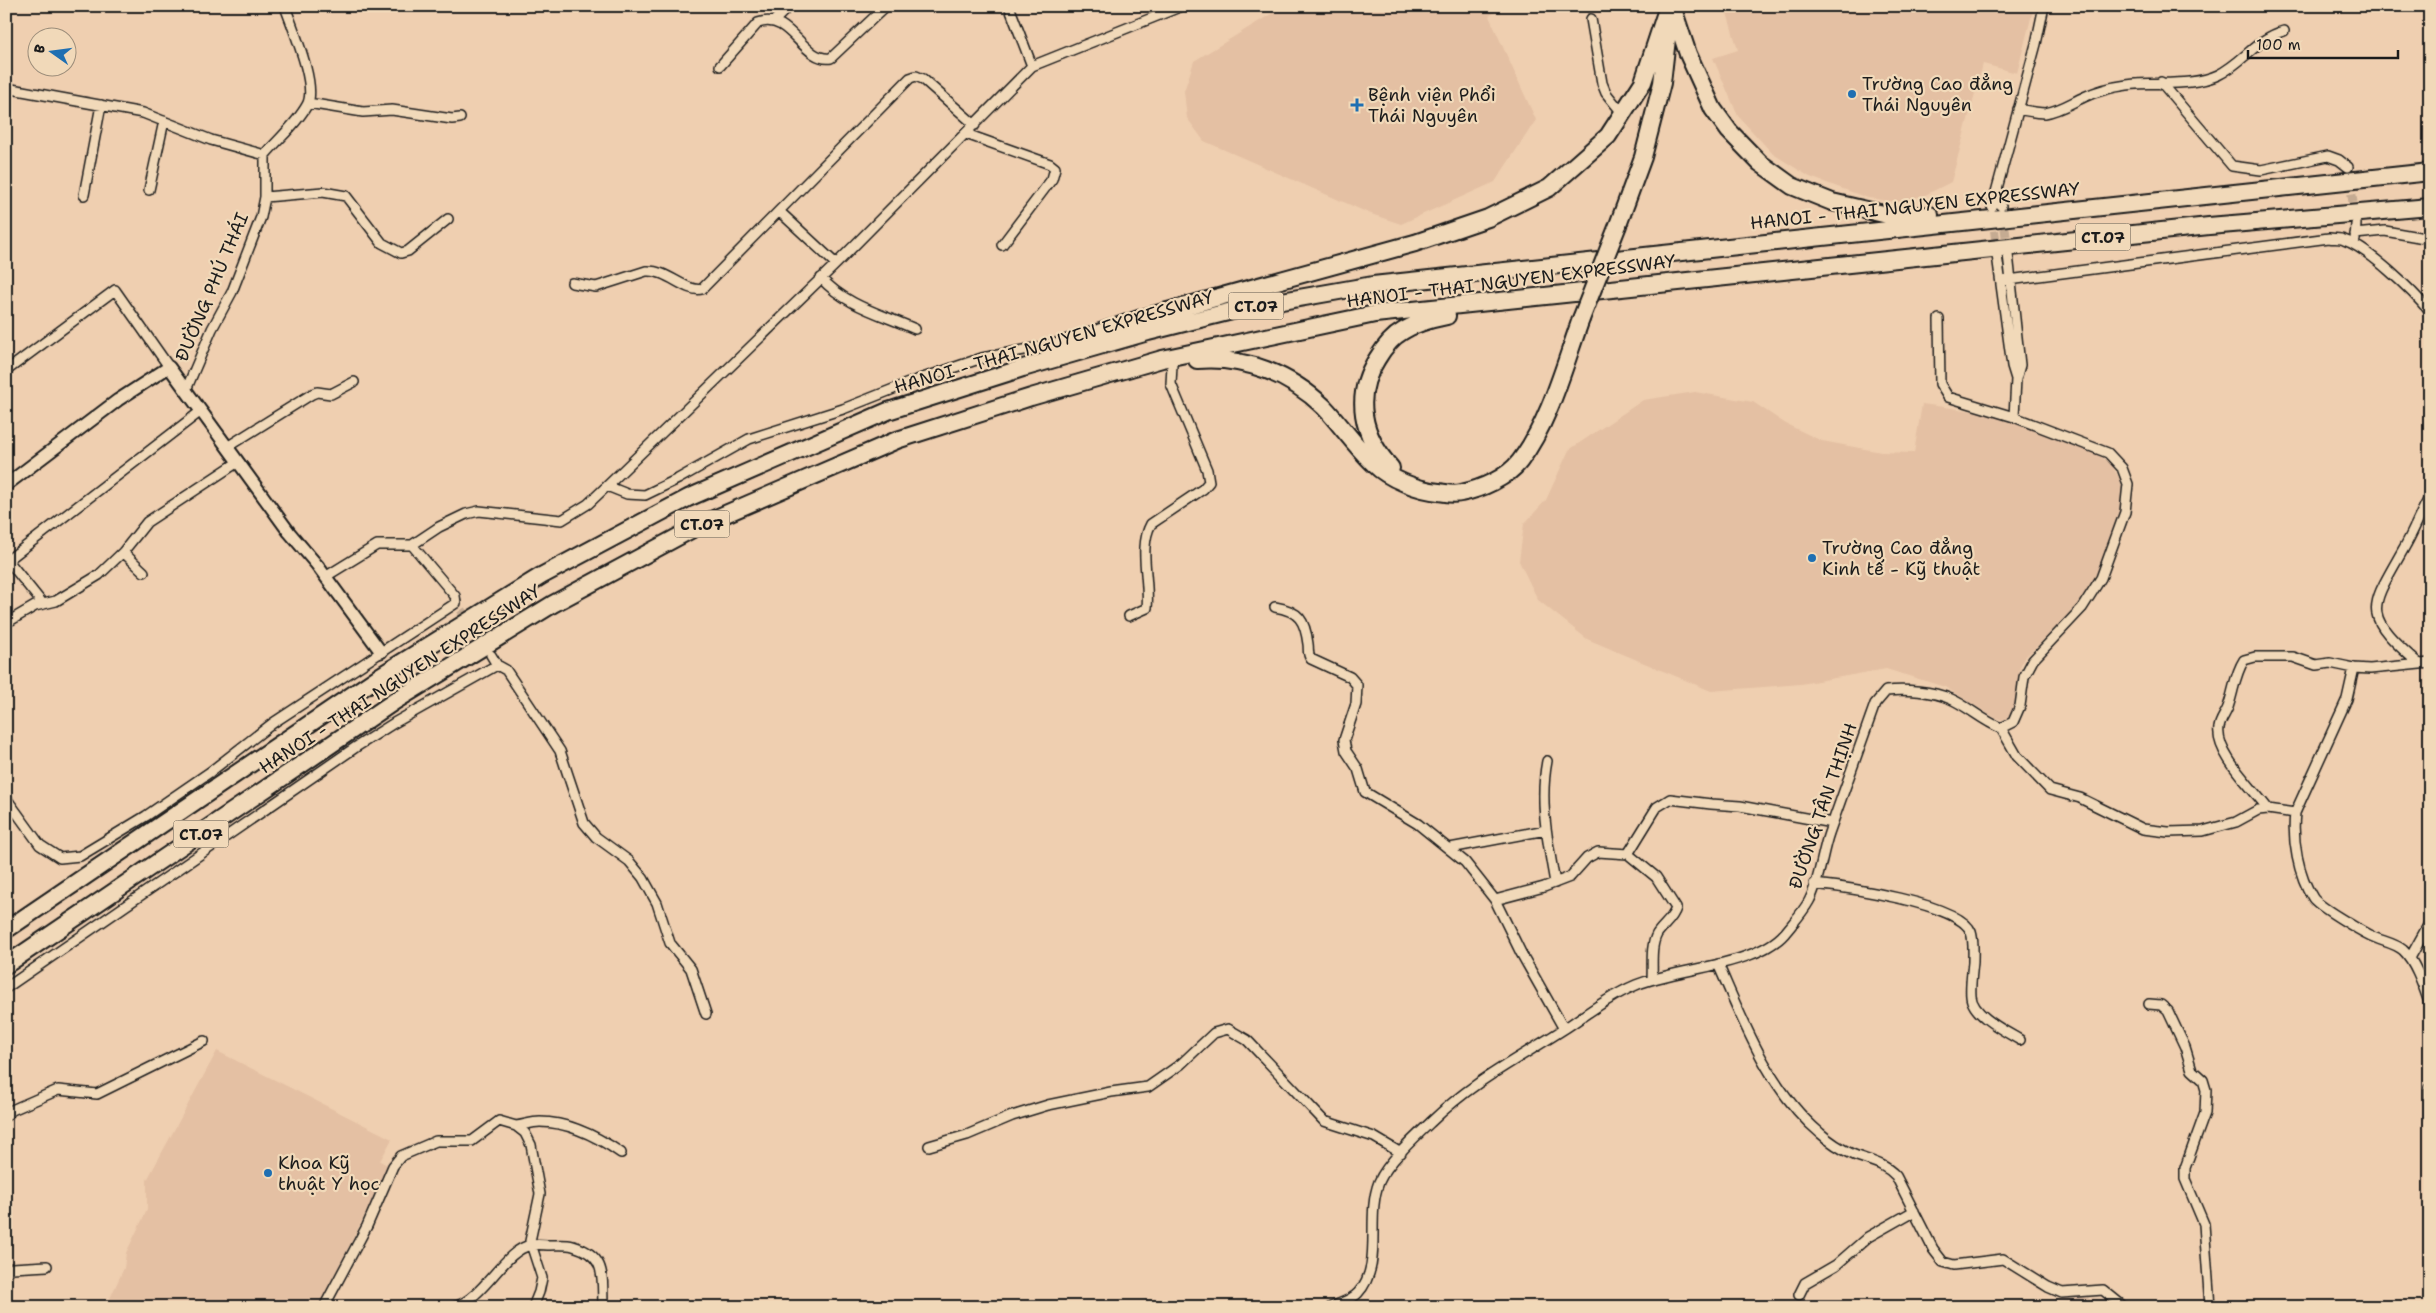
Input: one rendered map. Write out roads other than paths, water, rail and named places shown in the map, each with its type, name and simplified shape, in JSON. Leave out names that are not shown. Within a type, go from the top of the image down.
[{"type":"highway","points":[[888,411],[1020,360],[1139,319],[1415,243],[1488,218],[1549,188],[1608,136],[1623,114],[1643,82],[1670,6]]},
{"type":"highway","points":[[1670,6],[1700,85],[1725,126],[1760,163],[1792,186],[1808,194],[1892,216],[1941,214],[2072,201],[2207,196]]},
{"type":"highway","points":[[1031,397],[1084,390],[1192,360],[1218,358],[1253,364],[1294,382],[1323,406],[1375,465],[1404,482],[1430,491],[1460,494],[1492,483],[1519,462],[1538,430],[1618,225],[1643,158],[1662,83],[1670,6]]},
{"type":"highway","name":"HANOI - THAI NGUYEN EXPRESSWAY","points":[[6,930],[380,676],[541,576],[688,498],[888,411],[1023,368],[1148,332],[1248,307],[1373,285],[2430,172]]},
{"type":"highway","name":"HANOI - THAI NGUYEN EXPRESSWAY","points":[[6,965],[396,701],[553,604],[700,525],[888,444],[1031,397],[1162,359],[1375,314],[2209,226],[2430,207]]},
{"type":"highway","points":[[1404,482],[1382,457],[1371,440],[1363,419],[1362,397],[1368,373],[1383,349],[1402,331],[1428,320],[1457,314],[1639,295],[1776,271]]},
{"type":"street","points":[[6,88],[143,113],[212,140],[265,155],[296,122],[308,103],[309,76],[285,6]]},
{"type":"street","points":[[774,21],[789,6]]},
{"type":"street","points":[[720,66],[758,23],[774,21],[782,25],[809,49],[827,59],[886,6]]},
{"type":"street","points":[[1009,6],[1032,66]]},
{"type":"street","points":[[326,577],[377,545],[412,545],[453,519],[479,512],[562,520],[588,504],[836,264],[1032,66],[1181,6]]},
{"type":"street","points":[[1992,207],[2044,6]]},
{"type":"street","points":[[1591,19],[1602,83],[1606,93],[1623,114]]},
{"type":"street","points":[[2018,109],[2044,113],[2061,109],[2106,89],[2217,76],[2271,35],[2284,31]]},
{"type":"street","points":[[572,283],[596,287],[646,271],[654,271],[700,290],[780,212],[910,78],[916,76],[923,78],[975,125]]},
{"type":"street","points":[[2161,82],[2232,166],[2261,170],[2328,156],[2339,160],[2348,167]]},
{"type":"street","points":[[308,103],[363,112],[384,109],[452,119],[460,118]]},
{"type":"street","points":[[84,195],[101,105]]},
{"type":"street","points":[[149,190],[164,121]]},
{"type":"street","points":[[966,134],[1050,164],[1055,168],[1052,179],[1002,244]]},
{"type":"street","name":"ĐƯỜNG PHÚ THÁI","points":[[186,390],[253,241],[265,197],[265,155]]},
{"type":"street","points":[[1997,187],[2002,206]]},
{"type":"street","points":[[265,197],[323,192],[346,196],[382,243],[401,253],[408,250],[448,219]]},
{"type":"street","points":[[780,212],[836,264]]},
{"type":"street","points":[[2354,245],[2356,229],[2386,231],[2430,239]]},
{"type":"street","points":[[2001,281],[2329,238],[2343,239],[2354,245],[2412,289],[2430,312]]},
{"type":"street","points":[[2008,254],[2020,365],[2016,379],[2014,417]]},
{"type":"street","points":[[1997,255],[2012,366],[2016,379]]},
{"type":"street","points":[[821,278],[837,294],[850,302],[915,329]]},
{"type":"street","points":[[6,371],[115,290],[289,532],[326,577],[381,652]]},
{"type":"street","points":[[1939,319],[1940,384],[1948,397],[2014,417],[2108,453],[2122,468],[2128,484],[2125,512],[2101,578],[2082,608],[2033,660],[2024,677],[2020,706],[2013,722],[2001,728],[2017,756],[2050,790],[2080,798],[2143,829],[2168,832],[2203,831],[2236,822],[2258,810],[2268,809],[2296,813]]},
{"type":"street","points":[[607,486],[627,494],[645,495],[756,436],[843,409],[911,382],[982,358],[1077,340]]},
{"type":"street","points":[[1129,616],[1146,608],[1148,590],[1145,546],[1149,527],[1154,521],[1203,489],[1209,482],[1206,470],[1171,384],[1172,366]]},
{"type":"street","points":[[6,485],[118,400],[169,367]]},
{"type":"street","points":[[227,447],[312,394],[317,392],[331,394],[354,382]]},
{"type":"street","points":[[43,604],[7,559],[201,411]]},
{"type":"street","points":[[6,623],[35,606],[56,601],[98,575],[123,552],[147,522],[238,462]]},
{"type":"street","points":[[2418,663],[2393,641],[2380,623],[2376,610],[2378,595],[2387,574],[2415,529],[2430,496]]},
{"type":"street","points":[[6,798],[40,845],[60,858],[80,856],[146,816],[210,772],[273,723],[381,652],[458,606],[455,596],[412,545]]},
{"type":"street","points":[[123,552],[144,572]]},
{"type":"street","points":[[1275,607],[1287,609],[1298,615],[1306,631],[1308,656],[1311,659],[1350,676],[1357,685],[1356,704],[1344,740],[1346,751],[1358,769],[1365,792],[1418,824],[1465,862],[1495,900],[1521,953],[1564,1029]]},
{"type":"street","points":[[491,655],[497,665],[506,670],[560,751],[584,823],[596,837],[629,861],[644,878],[657,902],[670,943],[691,969],[706,1014]]},
{"type":"street","points":[[2268,809],[2257,792],[2234,770],[2220,741],[2218,731],[2220,720],[2228,709],[2238,670],[2244,660],[2268,657],[2293,658],[2304,663],[2316,665],[2330,663],[2370,669],[2430,663]]},
{"type":"street","points":[[6,988],[356,747],[394,723],[497,665]]},
{"type":"street","points":[[2354,668],[2347,699],[2296,813],[2294,828],[2296,847],[2303,874],[2314,900],[2370,936],[2401,949],[2410,958],[2430,1005]]},
{"type":"street","name":"ĐƯỜNG TÂN THỊNH","points":[[1331,1307],[1350,1300],[1358,1294],[1365,1283],[1373,1256],[1371,1219],[1379,1181],[1401,1153],[1456,1098],[1484,1077],[1608,1000],[1652,979],[1746,957],[1783,935],[1810,900],[1832,824],[1875,704],[1886,691],[1903,689],[1950,699],[2001,728]]},
{"type":"street","points":[[1547,761],[1543,782],[1543,809],[1555,883]]},
{"type":"street","points":[[1628,854],[1657,807],[1670,799],[1740,806],[1832,824]]},
{"type":"street","points":[[1450,848],[1546,830]]},
{"type":"street","points":[[1495,900],[1570,877],[1587,858],[1598,852],[1628,854],[1656,877],[1676,908],[1673,916],[1658,932],[1654,940],[1652,979]]},
{"type":"street","points":[[1814,884],[1878,892],[1940,911],[1960,920],[1970,930],[1974,945],[1971,996],[1973,1006],[1994,1026],[2020,1040]]},
{"type":"street","points":[[2410,958],[2430,922]]},
{"type":"street","points":[[1718,964],[1760,1055],[1804,1118],[1820,1134],[1842,1149],[1884,1165],[1890,1170],[1933,1249],[1943,1262],[1954,1265],[2003,1259],[2048,1287],[2062,1293],[2103,1290],[2124,1307]]},
{"type":"street","points":[[2149,1004],[2161,1005],[2168,1010],[2185,1047],[2192,1070],[2203,1080],[2206,1090],[2205,1113],[2185,1168],[2185,1174],[2188,1190],[2205,1229],[2210,1307]]},
{"type":"street","points":[[930,1146],[1012,1116],[1048,1106],[1111,1092],[1148,1088],[1176,1068],[1214,1033],[1228,1029],[1247,1040],[1324,1121],[1374,1137],[1401,1153]]},
{"type":"street","points":[[6,1116],[12,1110],[58,1090],[86,1095],[100,1093],[204,1041]]},
{"type":"street","points":[[2430,1088],[2430,1116]]},
{"type":"street","points":[[324,1307],[367,1226],[394,1166],[401,1156],[436,1141],[472,1141],[498,1121],[516,1126],[539,1122],[558,1124],[581,1131],[621,1153]]},
{"type":"street","points":[[516,1126],[528,1138],[540,1194],[530,1236],[530,1245],[542,1278],[533,1307]]},
{"type":"street","points":[[1799,1295],[1805,1283],[1836,1265],[1868,1237],[1914,1211]]},
{"type":"street","points":[[454,1307],[472,1297],[508,1260],[530,1245],[569,1245],[584,1249],[594,1255],[600,1262],[603,1307]]},
{"type":"street","points":[[6,1273],[12,1268],[46,1266]]},
{"type":"tunnel","points":[[2348,167],[2355,217]]},
{"type":"tunnel","points":[[2003,214],[2008,251]]},
{"type":"tunnel","points":[[1993,217],[1997,251]]},
{"type":"tunnel","points":[[461,610],[487,649]]},
{"type":"place","name":"Trường Cao đẳng Thái Nguyên","points":[[1852,94]]},
{"type":"place","name":"Bệnh viện Phổi Thái Nguyên","points":[[1357,105]]},
{"type":"place","name":"Trường Cao đẳng Kinh tế - Kỹ thuật","points":[[1812,558]]},
{"type":"place","name":"Khoa Kỹ thuật Y học","points":[[268,1173]]}]
